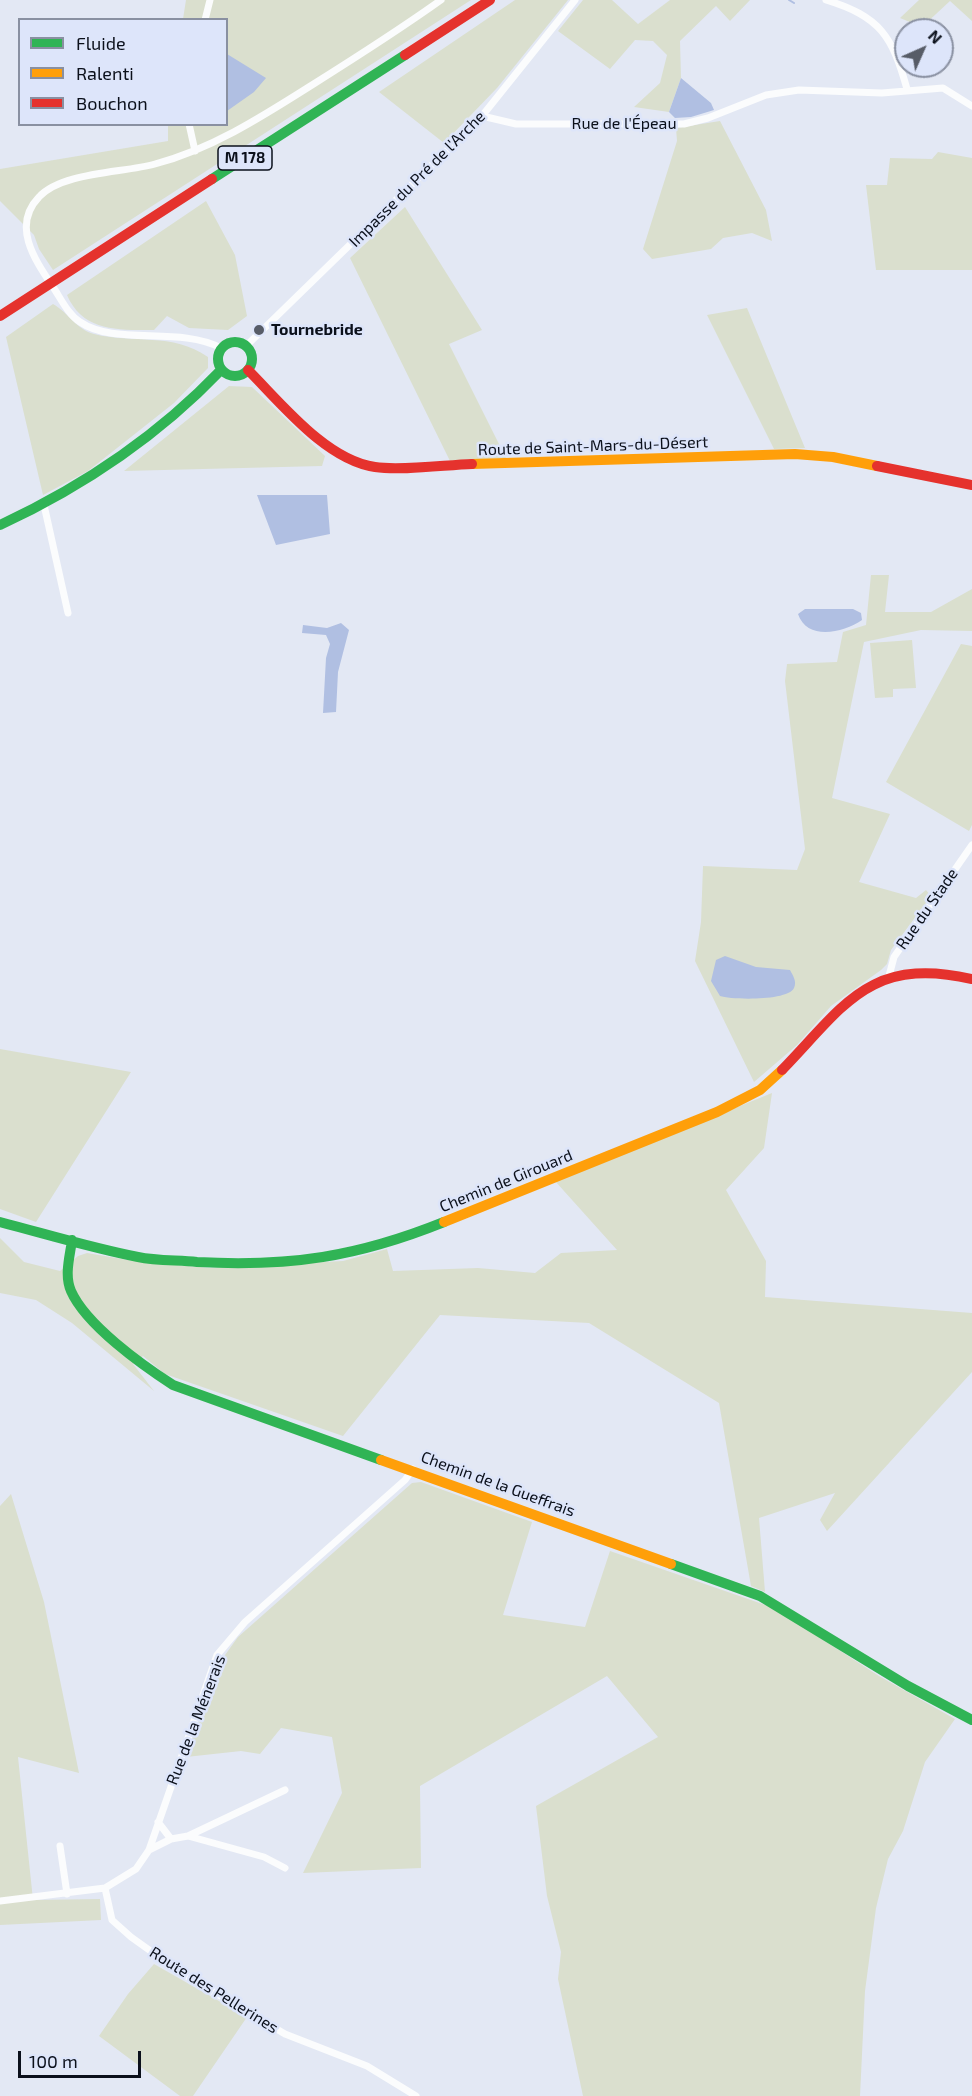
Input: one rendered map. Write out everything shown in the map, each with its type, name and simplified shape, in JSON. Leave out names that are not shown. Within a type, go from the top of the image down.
[{"type":"street","points":[[205,18],[210,0]]},
{"type":"street","points":[[221,348],[217,359],[221,370],[232,376],[248,370],[252,361],[246,346],[236,342],[221,348],[194,338],[103,331],[80,322],[65,306],[30,249],[27,218],[39,197],[62,182],[137,169],[195,151],[254,121],[441,0]]},
{"type":"street","name":"M 178","points":[[0,316],[490,0]]},
{"type":"street","name":"Impasse du Pré de l'Arche","points":[[246,346],[482,116],[575,0]]},
{"type":"street","points":[[826,0],[852,8],[875,22],[896,51],[907,89]]},
{"type":"street","name":"Rue de l'Épeau","points":[[482,116],[516,124],[684,124],[708,118],[766,95],[799,90],[882,93],[907,89],[943,88],[972,106]]},
{"type":"street","points":[[189,126],[195,151]]},
{"type":"street","points":[[0,525],[96,477],[161,428],[221,370]]},
{"type":"street","name":"Route de Saint-Mars-du-Désert","points":[[248,370],[325,445],[357,463],[375,467],[795,454],[832,457],[972,485]]},
{"type":"street","points":[[44,505],[68,613]]},
{"type":"street","name":"Rue du Stade","points":[[889,976],[894,957],[972,845]]},
{"type":"street","name":"Chemin de Girouard","points":[[0,1222],[140,1258],[238,1264],[289,1263],[335,1257],[380,1245],[717,1112],[751,1095],[783,1070],[841,1004],[889,976],[905,972],[937,971],[972,979]]},
{"type":"street","name":"Chemin de la Gueffrais","points":[[72,1240],[68,1279],[75,1300],[160,1377],[173,1385],[760,1596],[908,1686],[972,1720]]},
{"type":"street","name":"Rue de la Ménerais","points":[[0,1901],[105,1888],[136,1869],[149,1850],[217,1655],[245,1622],[405,1480],[412,1469]]},
{"type":"street","points":[[149,1850],[171,1839],[188,1836],[285,1790]]},
{"type":"street","points":[[158,1822],[171,1839]]},
{"type":"street","points":[[188,1836],[264,1857],[285,1868]]},
{"type":"street","points":[[60,1846],[67,1894]]},
{"type":"street","name":"Route des Pellerines","points":[[105,1888],[112,1920],[131,1937],[180,1971],[285,2034],[367,2066],[416,2096]]},
{"type":"green space","points":[[186,0],[471,0],[53,270],[39,249],[34,235],[0,201],[0,169],[168,141],[168,126],[228,126],[228,18],[183,18]]},
{"type":"green space","points":[[515,0],[568,0],[497,88],[444,143],[379,92]]},
{"type":"green space","points":[[583,0],[612,0],[638,24],[670,0],[750,0],[730,21],[716,6],[680,41],[681,78],[669,112],[634,107],[660,83],[667,55],[653,41],[635,40],[610,69],[558,31]]},
{"type":"green space","points":[[919,0],[972,0],[972,21],[950,1],[932,18],[900,18]]},
{"type":"green space","points":[[720,121],[766,210],[772,241],[752,233],[723,238],[711,249],[652,259],[643,249],[677,141],[676,128]]},
{"type":"green space","points":[[938,152],[972,158],[972,270],[876,270],[866,185],[887,185],[890,158],[932,159]]},
{"type":"green space","points":[[206,201],[235,255],[247,316],[228,330],[189,328],[167,316],[154,330],[127,330],[92,322],[74,307],[67,295]]},
{"type":"green space","points":[[405,207],[482,330],[449,344],[506,458],[450,461],[350,258]]},
{"type":"green space","points":[[53,304],[88,332],[109,337],[181,344],[208,357],[208,368],[174,403],[88,471],[43,495],[6,337]]},
{"type":"green space","points":[[747,308],[805,448],[774,449],[707,315]]},
{"type":"green space","points":[[229,386],[252,387],[325,456],[322,466],[124,471]]},
{"type":"green space","points":[[871,575],[889,575],[885,612],[931,612],[972,589],[972,631],[921,630],[864,642],[832,798],[890,814],[859,882],[916,898],[926,890],[931,896],[891,950],[887,964],[831,1006],[797,1045],[754,1082],[695,961],[701,922],[703,866],[797,870],[805,849],[785,681],[787,664],[837,662],[843,632],[866,625]]},
{"type":"green space","points":[[912,640],[916,688],[893,689],[893,697],[875,698],[870,643]]},
{"type":"green space","points":[[961,644],[972,646],[972,825],[969,831],[886,782]]},
{"type":"green space","points":[[0,1049],[131,1072],[36,1222],[0,1209]]},
{"type":"green space","points":[[772,1093],[764,1148],[726,1190],[766,1261],[765,1297],[972,1313],[972,1372],[827,1531],[820,1520],[835,1493],[759,1518],[765,1592],[751,1586],[719,1403],[589,1323],[440,1315],[343,1436],[165,1374],[143,1356],[133,1364],[154,1391],[72,1323],[36,1300],[0,1293],[0,1238],[24,1262],[60,1271],[78,1256],[87,1253],[134,1261],[210,1268],[343,1261],[387,1249],[393,1271],[478,1268],[535,1273],[561,1253],[617,1250],[555,1181]]},
{"type":"green space","points":[[421,1482],[532,1522],[503,1615],[585,1627],[610,1551],[774,1608],[879,1676],[955,1719],[925,1762],[903,1831],[888,1859],[876,1908],[865,1991],[860,2096],[583,2096],[558,1979],[561,1952],[547,1896],[536,1806],[658,1737],[607,1676],[420,1786],[421,1868],[303,1873],[342,1793],[332,1737],[281,1728],[260,1754],[241,1751],[186,1757],[220,1662],[238,1637],[412,1483]]},
{"type":"green space","points":[[11,1494],[44,1602],[79,1773],[18,1757],[33,1900],[100,1899],[101,1920],[0,1925],[0,1506]]},
{"type":"green space","points":[[154,1964],[247,2017],[193,2096],[180,2096],[99,2036],[128,1994]]},
{"type":"water","points":[[228,55],[266,78],[254,92],[228,110]]},
{"type":"water","points":[[681,78],[711,103],[714,110],[691,117],[675,118],[669,112]]},
{"type":"water","points":[[257,495],[327,495],[330,534],[276,545]]},
{"type":"water","points":[[805,609],[853,609],[861,613],[862,620],[836,631],[817,631],[803,623],[798,614]]},
{"type":"water","points":[[341,623],[349,630],[338,672],[336,712],[323,713],[326,658],[330,644],[326,635],[302,633],[303,625],[327,628]]},
{"type":"water","points":[[725,956],[756,967],[790,970],[795,981],[794,988],[790,992],[771,997],[747,999],[720,996],[711,981],[716,960]]},
{"type":"waterway","points":[[789,0],[794,3]]},
{"type":"traffic: fast","points":[[212,179],[405,55]]},
{"type":"traffic: fast","points":[[235,342],[247,347],[252,359],[247,371],[235,376],[223,371],[218,359],[223,347],[235,342]]},
{"type":"traffic: fast","points":[[0,525],[61,494],[118,458],[171,417],[221,370]]},
{"type":"traffic: fast","points":[[0,1222],[138,1257],[231,1263],[263,1263],[323,1257],[382,1244],[444,1222]]},
{"type":"traffic: fast","points":[[72,1240],[68,1279],[78,1304],[116,1343],[146,1367],[173,1385],[381,1460]]},
{"type":"traffic: fast","points":[[671,1564],[760,1596],[908,1686],[972,1720]]},
{"type":"traffic: slow","points":[[472,464],[795,454],[833,457],[877,466]]},
{"type":"traffic: slow","points":[[444,1222],[717,1112],[760,1090],[782,1070]]},
{"type":"traffic: slow","points":[[381,1460],[671,1564]]},
{"type":"traffic: jam","points":[[405,55],[490,0]]},
{"type":"traffic: jam","points":[[0,316],[212,179]]},
{"type":"traffic: jam","points":[[248,370],[322,442],[339,454],[357,462],[375,467],[397,468],[472,464]]},
{"type":"traffic: jam","points":[[877,466],[972,485]]},
{"type":"traffic: jam","points":[[782,1070],[843,1007],[862,992],[883,981],[908,974],[937,974],[972,979]]},
{"type":"place","name":"Tournebride","points":[[259,330]]}]
